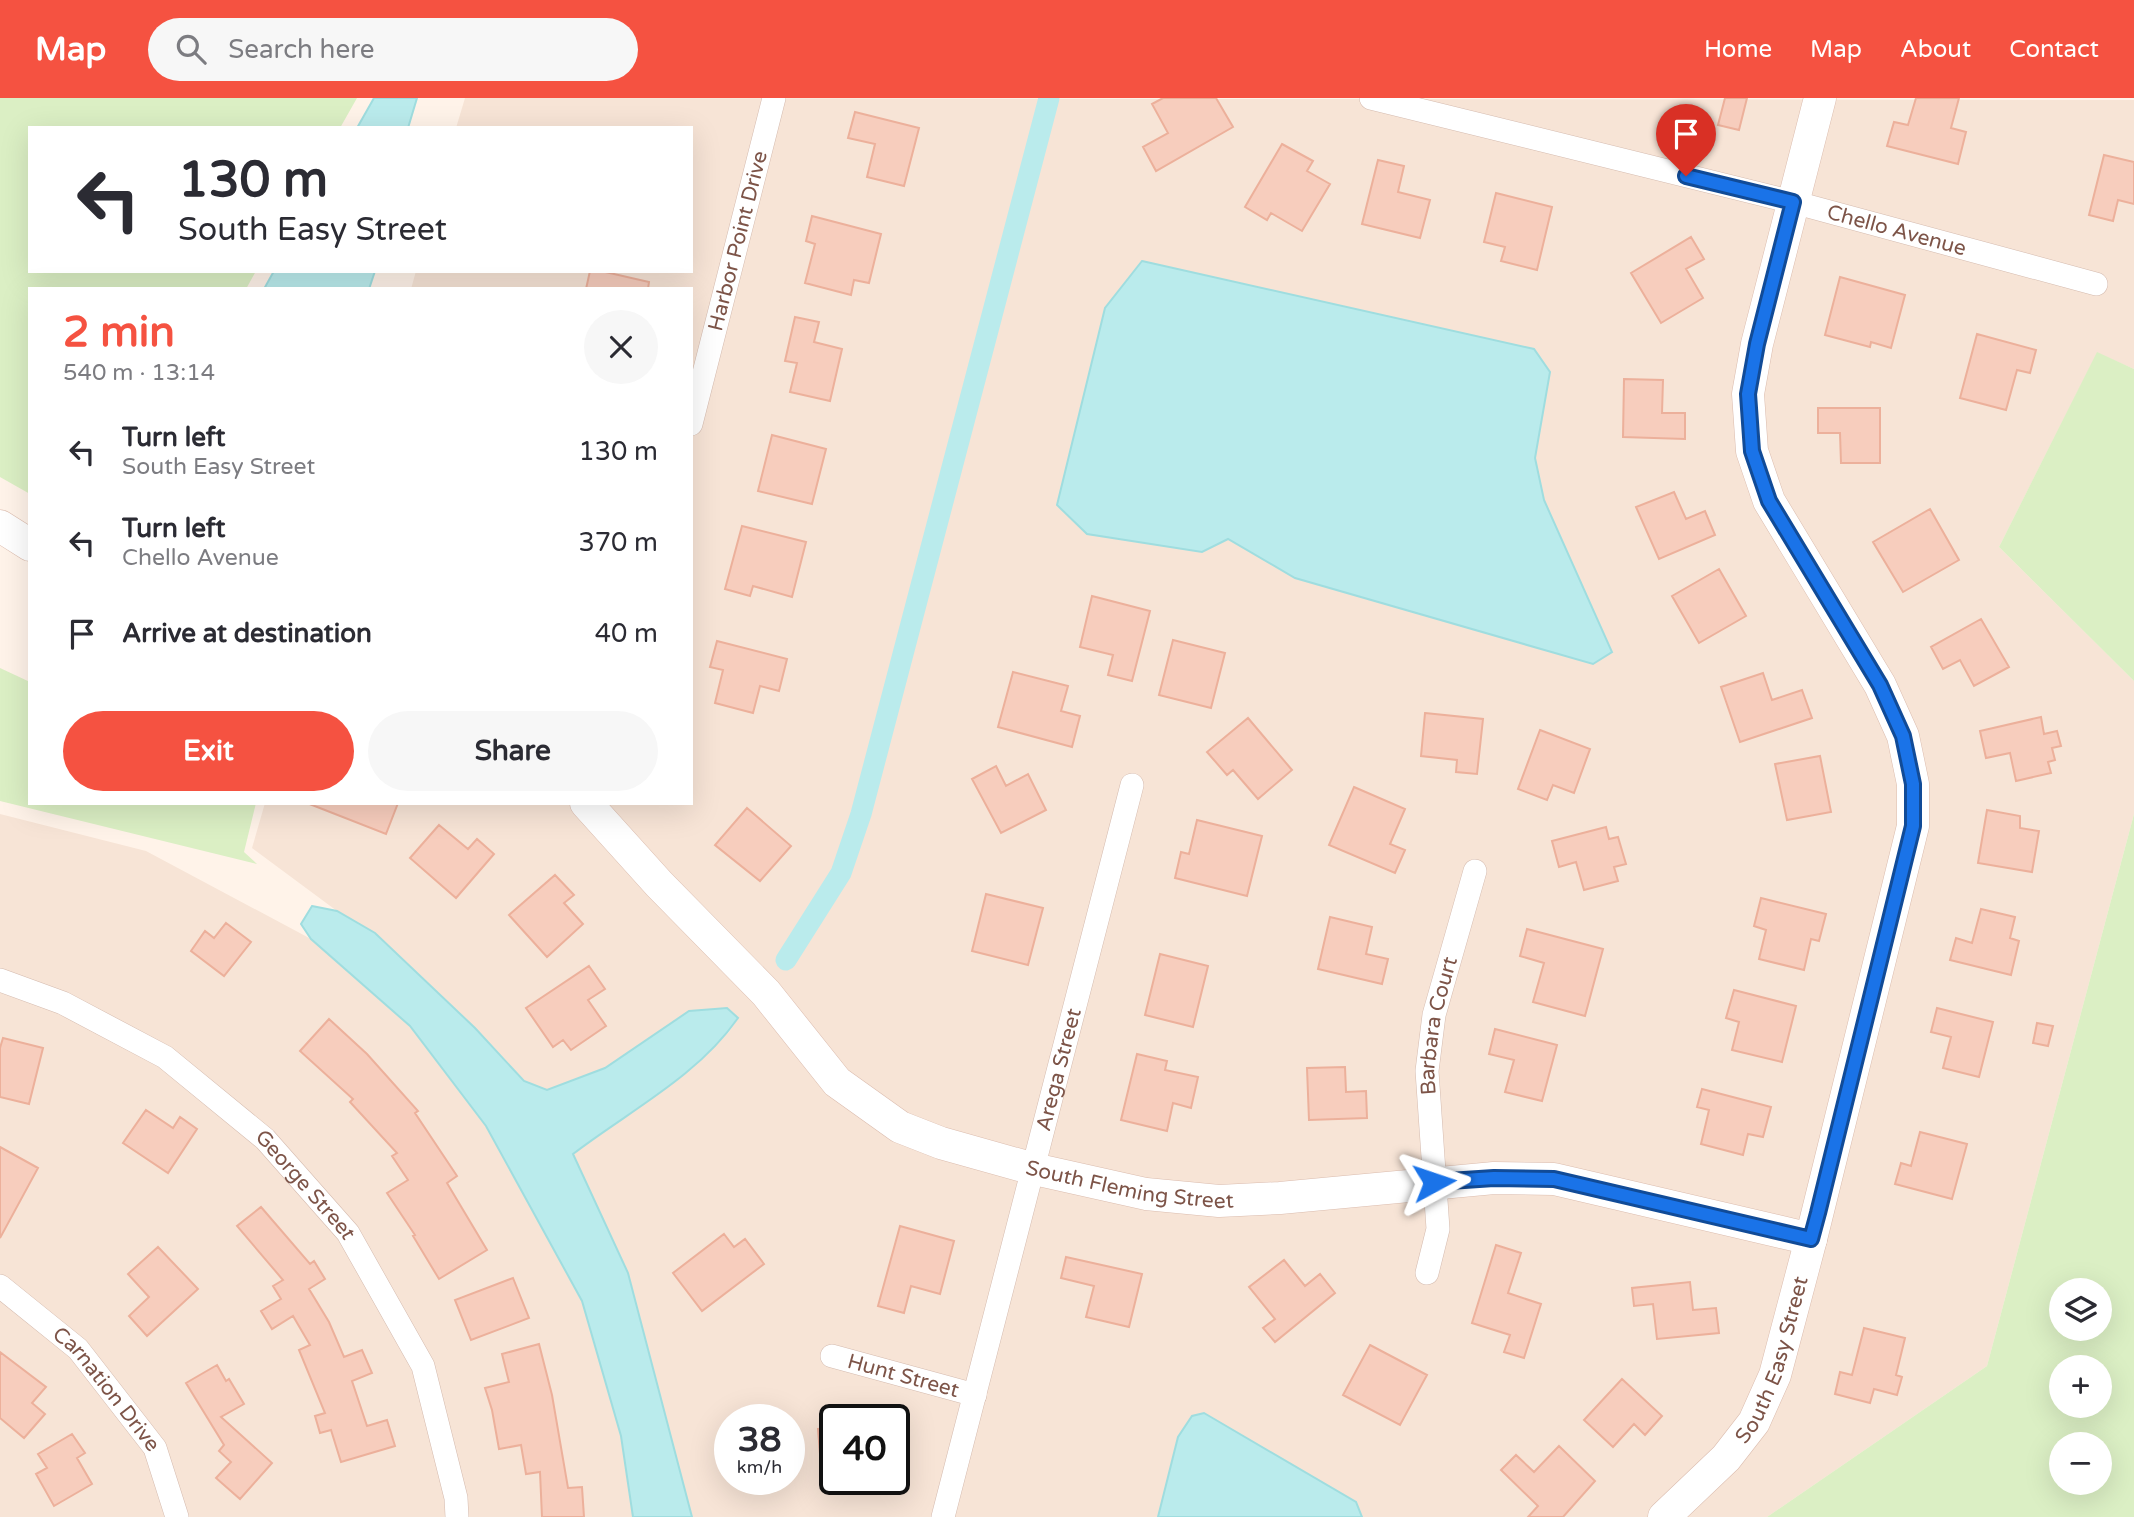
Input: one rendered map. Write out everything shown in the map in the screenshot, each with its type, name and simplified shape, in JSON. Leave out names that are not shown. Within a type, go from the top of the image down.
[{"type":"street","name":"Harbor Point Drive","points":[[693,416],[774,98]]},
{"type":"street","name":"Chello Avenue","points":[[1371,98],[1793,202],[2096,284]]},
{"type":"street","name":"South Easy Street","points":[[1664,1517],[1726,1458],[1754,1422],[1775,1375],[1913,826],[1913,784],[1903,736],[1880,685],[1769,501],[1752,451],[1748,394],[1757,344],[1820,98]]},
{"type":"street","points":[[0,526],[28,544]]},
{"type":"street","name":"Arega Street","points":[[943,1517],[1132,785]]},
{"type":"street","name":"South Fleming Street","points":[[588,805],[659,884],[766,993],[837,1082],[900,1127],[941,1143],[1034,1169],[1146,1194],[1219,1201],[1494,1178],[1554,1179],[1811,1239]]},
{"type":"street","name":"Barbara Court","points":[[1427,1273],[1438,1229],[1427,1071],[1434,1015],[1475,871]]},
{"type":"street","name":"George Street","points":[[0,980],[63,1003],[166,1057],[265,1139],[348,1233],[423,1366],[456,1498],[457,1517]]},
{"type":"street","name":"Carnation Drive","points":[[0,1286],[78,1349],[155,1448],[177,1517]]},
{"type":"street","name":"Hunt Street","points":[[832,1356],[975,1395]]},
{"type":"shaded area","points":[[465,98],[2134,100],[2134,369],[2097,353],[1999,547],[2134,681],[2134,814],[1987,1366],[1767,1517],[692,1517],[628,1273],[573,1154],[685,1074],[729,1032],[738,1018],[689,1011],[605,1068],[547,1090],[524,1081],[475,1028],[375,933],[337,911],[252,848],[264,805],[693,805],[693,287],[412,287],[415,273],[693,273],[693,126],[457,126]]},
{"type":"shaded area","points":[[0,814],[146,851],[311,939],[410,1026],[486,1126],[582,1301],[621,1436],[633,1517],[0,1517]]},
{"type":"green space","points":[[0,98],[357,98],[341,126],[28,126],[28,273],[255,273],[247,287],[28,287],[28,493],[0,477]]},
{"type":"green space","points":[[2097,352],[2134,369],[2134,681],[1999,547]]},
{"type":"green space","points":[[0,668],[28,681],[28,805],[256,805],[244,852],[257,864],[0,801]]},
{"type":"green space","points":[[2134,814],[2134,1517],[1767,1517],[1987,1366]]},
{"type":"water","points":[[374,98],[417,98],[409,126],[358,126]]},
{"type":"water","points":[[1142,261],[1534,349],[1550,372],[1535,458],[1544,500],[1612,652],[1593,664],[1295,578],[1228,539],[1202,552],[1087,534],[1057,505],[1105,308]]},
{"type":"water","points":[[273,273],[374,273],[370,287],[265,287]]},
{"type":"water","points":[[312,906],[337,911],[375,933],[475,1028],[524,1081],[547,1090],[605,1068],[689,1011],[727,1008],[738,1018],[703,1058],[683,1076],[573,1154],[628,1273],[692,1517],[633,1517],[621,1436],[582,1301],[486,1126],[410,1026],[311,939],[301,924]]},
{"type":"water","points":[[1204,1413],[1356,1502],[1362,1517],[1158,1517],[1178,1437],[1192,1416]]},
{"type":"building","points":[[1163,98],[1216,98],[1233,127],[1156,171],[1143,147],[1168,133],[1152,104]]},
{"type":"building","points":[[1725,98],[1747,98],[1739,130],[1718,125]]},
{"type":"building","points":[[1916,98],[1959,98],[1951,128],[1966,132],[1958,164],[1887,146],[1894,122],[1908,125]]},
{"type":"building","points":[[855,112],[919,128],[904,186],[867,177],[875,144],[848,138]]},
{"type":"building","points":[[1282,144],[1313,161],[1307,171],[1330,184],[1302,231],[1271,213],[1267,220],[1245,207]]},
{"type":"building","points":[[2104,155],[2134,162],[2134,204],[2118,200],[2113,221],[2089,215]]},
{"type":"building","points":[[1378,160],[1404,166],[1398,192],[1430,200],[1420,238],[1362,224]]},
{"type":"building","points":[[1496,193],[1552,207],[1537,270],[1501,261],[1505,247],[1484,242]]},
{"type":"building","points":[[812,216],[881,234],[869,283],[854,280],[851,295],[805,283],[815,244],[806,241]]},
{"type":"building","points":[[1691,237],[1704,259],[1686,269],[1703,298],[1661,323],[1631,273]]},
{"type":"building","points":[[590,273],[610,273],[649,282],[648,287],[586,287]]},
{"type":"building","points":[[1840,277],[1905,295],[1891,348],[1871,342],[1870,347],[1825,335]]},
{"type":"building","points":[[795,317],[819,322],[814,342],[842,349],[830,401],[790,392],[797,363],[785,361]]},
{"type":"building","points":[[1977,334],[2036,350],[2030,373],[2017,370],[2006,410],[1960,398]]},
{"type":"building","points":[[1624,379],[1663,380],[1662,413],[1685,413],[1685,439],[1623,437]]},
{"type":"building","points":[[1818,408],[1880,408],[1880,463],[1841,463],[1840,433],[1818,433]]},
{"type":"building","points":[[772,435],[826,449],[812,504],[758,491]]},
{"type":"building","points":[[1674,492],[1686,519],[1705,511],[1715,535],[1659,559],[1636,507]]},
{"type":"building","points":[[1930,509],[1959,560],[1903,592],[1873,542]]},
{"type":"building","points":[[742,526],[806,542],[792,597],[753,586],[750,596],[725,589]]},
{"type":"building","points":[[1719,569],[1746,616],[1699,643],[1672,596]]},
{"type":"building","points":[[1092,596],[1150,611],[1132,681],[1108,675],[1113,655],[1080,647]]},
{"type":"building","points":[[1981,619],[2009,667],[1974,686],[1960,660],[1943,669],[1931,647]]},
{"type":"building","points":[[1173,640],[1225,653],[1211,708],[1159,695]]},
{"type":"building","points":[[717,641],[787,659],[779,691],[760,686],[753,713],[715,703],[723,670],[710,667]]},
{"type":"building","points":[[1013,672],[1068,686],[1061,711],[1080,716],[1072,747],[998,727]]},
{"type":"building","points":[[1763,673],[1772,700],[1802,690],[1812,718],[1740,742],[1721,687]]},
{"type":"building","points":[[1425,713],[1483,719],[1477,774],[1456,772],[1457,760],[1421,756]]},
{"type":"building","points":[[2041,717],[2044,734],[2057,731],[2061,746],[2052,748],[2055,760],[2048,762],[2051,773],[2016,781],[2010,753],[1986,758],[1980,731]]},
{"type":"building","points":[[1248,718],[1292,770],[1258,799],[1233,770],[1227,775],[1207,752]]},
{"type":"building","points":[[1540,730],[1590,749],[1574,793],[1553,785],[1547,800],[1518,789]]},
{"type":"building","points":[[1820,756],[1831,812],[1787,820],[1775,764]]},
{"type":"building","points":[[996,766],[1006,786],[1028,774],[1046,810],[1001,833],[972,779]]},
{"type":"building","points":[[1354,787],[1405,809],[1390,844],[1405,850],[1395,873],[1329,845]]},
{"type":"building","points":[[312,805],[397,805],[386,834]]},
{"type":"building","points":[[747,808],[791,846],[760,881],[715,845]]},
{"type":"building","points":[[1987,810],[2020,816],[2020,828],[2039,831],[2032,872],[1978,863]]},
{"type":"building","points":[[1197,820],[1262,836],[1247,896],[1175,878],[1181,852],[1189,854]]},
{"type":"building","points":[[439,825],[468,849],[477,839],[494,854],[456,898],[410,858]]},
{"type":"building","points":[[1606,827],[1609,839],[1618,837],[1626,864],[1614,867],[1618,881],[1584,890],[1576,862],[1559,867],[1552,841]]},
{"type":"building","points":[[555,875],[574,895],[564,903],[583,924],[547,957],[509,915]]},
{"type":"building","points":[[986,894],[1043,908],[1028,965],[972,951]]},
{"type":"building","points":[[1761,898],[1826,914],[1819,941],[1811,939],[1804,970],[1759,959],[1766,930],[1754,926]]},
{"type":"building","points":[[1981,909],[2015,917],[2010,938],[2019,941],[2011,975],[1950,960],[1956,938],[1972,943]]},
{"type":"building","points":[[1330,917],[1372,927],[1366,954],[1388,959],[1382,984],[1318,969]]},
{"type":"building","points":[[226,923],[251,942],[224,976],[191,951],[205,931],[214,938]]},
{"type":"building","points":[[1527,929],[1603,949],[1585,1016],[1533,1002],[1544,963],[1520,956]]},
{"type":"building","points":[[1160,954],[1208,966],[1193,1027],[1145,1015]]},
{"type":"building","points":[[589,966],[605,989],[588,1000],[606,1026],[571,1050],[563,1040],[553,1047],[526,1008]]},
{"type":"building","points":[[1734,990],[1796,1006],[1782,1062],[1732,1050],[1739,1022],[1726,1018]]},
{"type":"building","points":[[1937,1008],[1993,1022],[1979,1077],[1943,1068],[1951,1037],[1931,1032]]},
{"type":"building","points":[[329,1019],[367,1054],[418,1111],[415,1113],[457,1176],[447,1183],[487,1250],[439,1279],[413,1236],[415,1235],[387,1193],[408,1180],[392,1156],[397,1153],[350,1102],[353,1099],[300,1051]]},
{"type":"building","points":[[2037,1023],[2053,1026],[2048,1046],[2033,1043]]},
{"type":"building","points":[[1495,1029],[1557,1045],[1542,1101],[1505,1092],[1514,1060],[1489,1054]]},
{"type":"building","points":[[3,1038],[43,1048],[29,1104],[0,1097],[0,1048]]},
{"type":"building","points":[[1137,1054],[1167,1061],[1165,1070],[1198,1077],[1191,1108],[1173,1103],[1167,1131],[1121,1120]]},
{"type":"building","points":[[1345,1067],[1346,1092],[1366,1091],[1367,1118],[1309,1120],[1307,1068]]},
{"type":"building","points":[[1702,1089],[1771,1107],[1763,1137],[1748,1134],[1743,1155],[1701,1144],[1709,1110],[1697,1107]]},
{"type":"building","points":[[146,1110],[173,1128],[180,1117],[197,1129],[168,1173],[123,1143]]},
{"type":"building","points":[[1920,1132],[1967,1144],[1952,1199],[1895,1184],[1901,1163],[1911,1166]]},
{"type":"building","points":[[0,1147],[38,1168],[0,1238]]},
{"type":"building","points":[[261,1207],[310,1264],[314,1261],[325,1279],[309,1289],[329,1322],[344,1357],[362,1350],[372,1373],[352,1381],[367,1426],[387,1420],[395,1446],[341,1462],[331,1430],[320,1433],[315,1416],[325,1413],[299,1350],[310,1345],[293,1316],[272,1329],[261,1311],[281,1299],[273,1286],[283,1280],[237,1226]]},
{"type":"building","points":[[900,1226],[954,1241],[940,1294],[911,1286],[904,1313],[878,1306]]},
{"type":"building","points":[[724,1234],[734,1247],[745,1239],[764,1264],[702,1311],[673,1273]]},
{"type":"building","points":[[1496,1245],[1521,1253],[1508,1293],[1541,1304],[1524,1358],[1504,1352],[1510,1335],[1472,1323]]},
{"type":"building","points":[[158,1247],[198,1289],[147,1336],[129,1316],[149,1297],[128,1274]]},
{"type":"building","points":[[1066,1257],[1142,1274],[1129,1327],[1086,1317],[1094,1286],[1061,1278]]},
{"type":"building","points":[[1284,1260],[1305,1286],[1320,1274],[1335,1293],[1275,1342],[1263,1328],[1275,1319],[1249,1287]]},
{"type":"building","points":[[513,1278],[529,1318],[471,1340],[455,1300]]},
{"type":"building","points":[[1690,1282],[1693,1310],[1716,1308],[1719,1333],[1657,1339],[1653,1304],[1634,1306],[1632,1288]]},
{"type":"building","points":[[1864,1328],[1905,1338],[1896,1375],[1902,1377],[1897,1395],[1874,1389],[1870,1403],[1835,1394],[1840,1372],[1852,1375]]},
{"type":"building","points":[[539,1344],[552,1395],[568,1488],[582,1487],[584,1517],[542,1517],[540,1472],[526,1474],[521,1445],[499,1449],[485,1388],[509,1382],[502,1354]]},
{"type":"building","points":[[1370,1345],[1427,1375],[1400,1425],[1343,1395]]},
{"type":"building","points":[[0,1352],[46,1387],[32,1403],[45,1414],[24,1438],[0,1418]]},
{"type":"building","points":[[217,1365],[244,1404],[221,1417],[272,1463],[240,1499],[216,1478],[231,1462],[219,1451],[224,1445],[186,1383]]},
{"type":"building","points":[[1622,1379],[1662,1416],[1645,1435],[1634,1424],[1613,1447],[1584,1420]]},
{"type":"building","points":[[72,1434],[85,1453],[77,1458],[92,1484],[54,1506],[36,1474],[47,1468],[38,1454]]},
{"type":"building","points":[[1559,1446],[1595,1481],[1563,1517],[1528,1517],[1538,1506],[1501,1470],[1516,1455],[1534,1472]]},
{"type":"waterway","points":[[786,960],[841,873],[861,814],[1049,98]]},
{"type":"route","points":[[1434,1182],[1494,1178],[1554,1179],[1811,1239],[1818,1213],[1913,826],[1913,784],[1903,736],[1880,685],[1769,501],[1752,451],[1748,394],[1757,344],[1793,202],[1686,176]]}]
